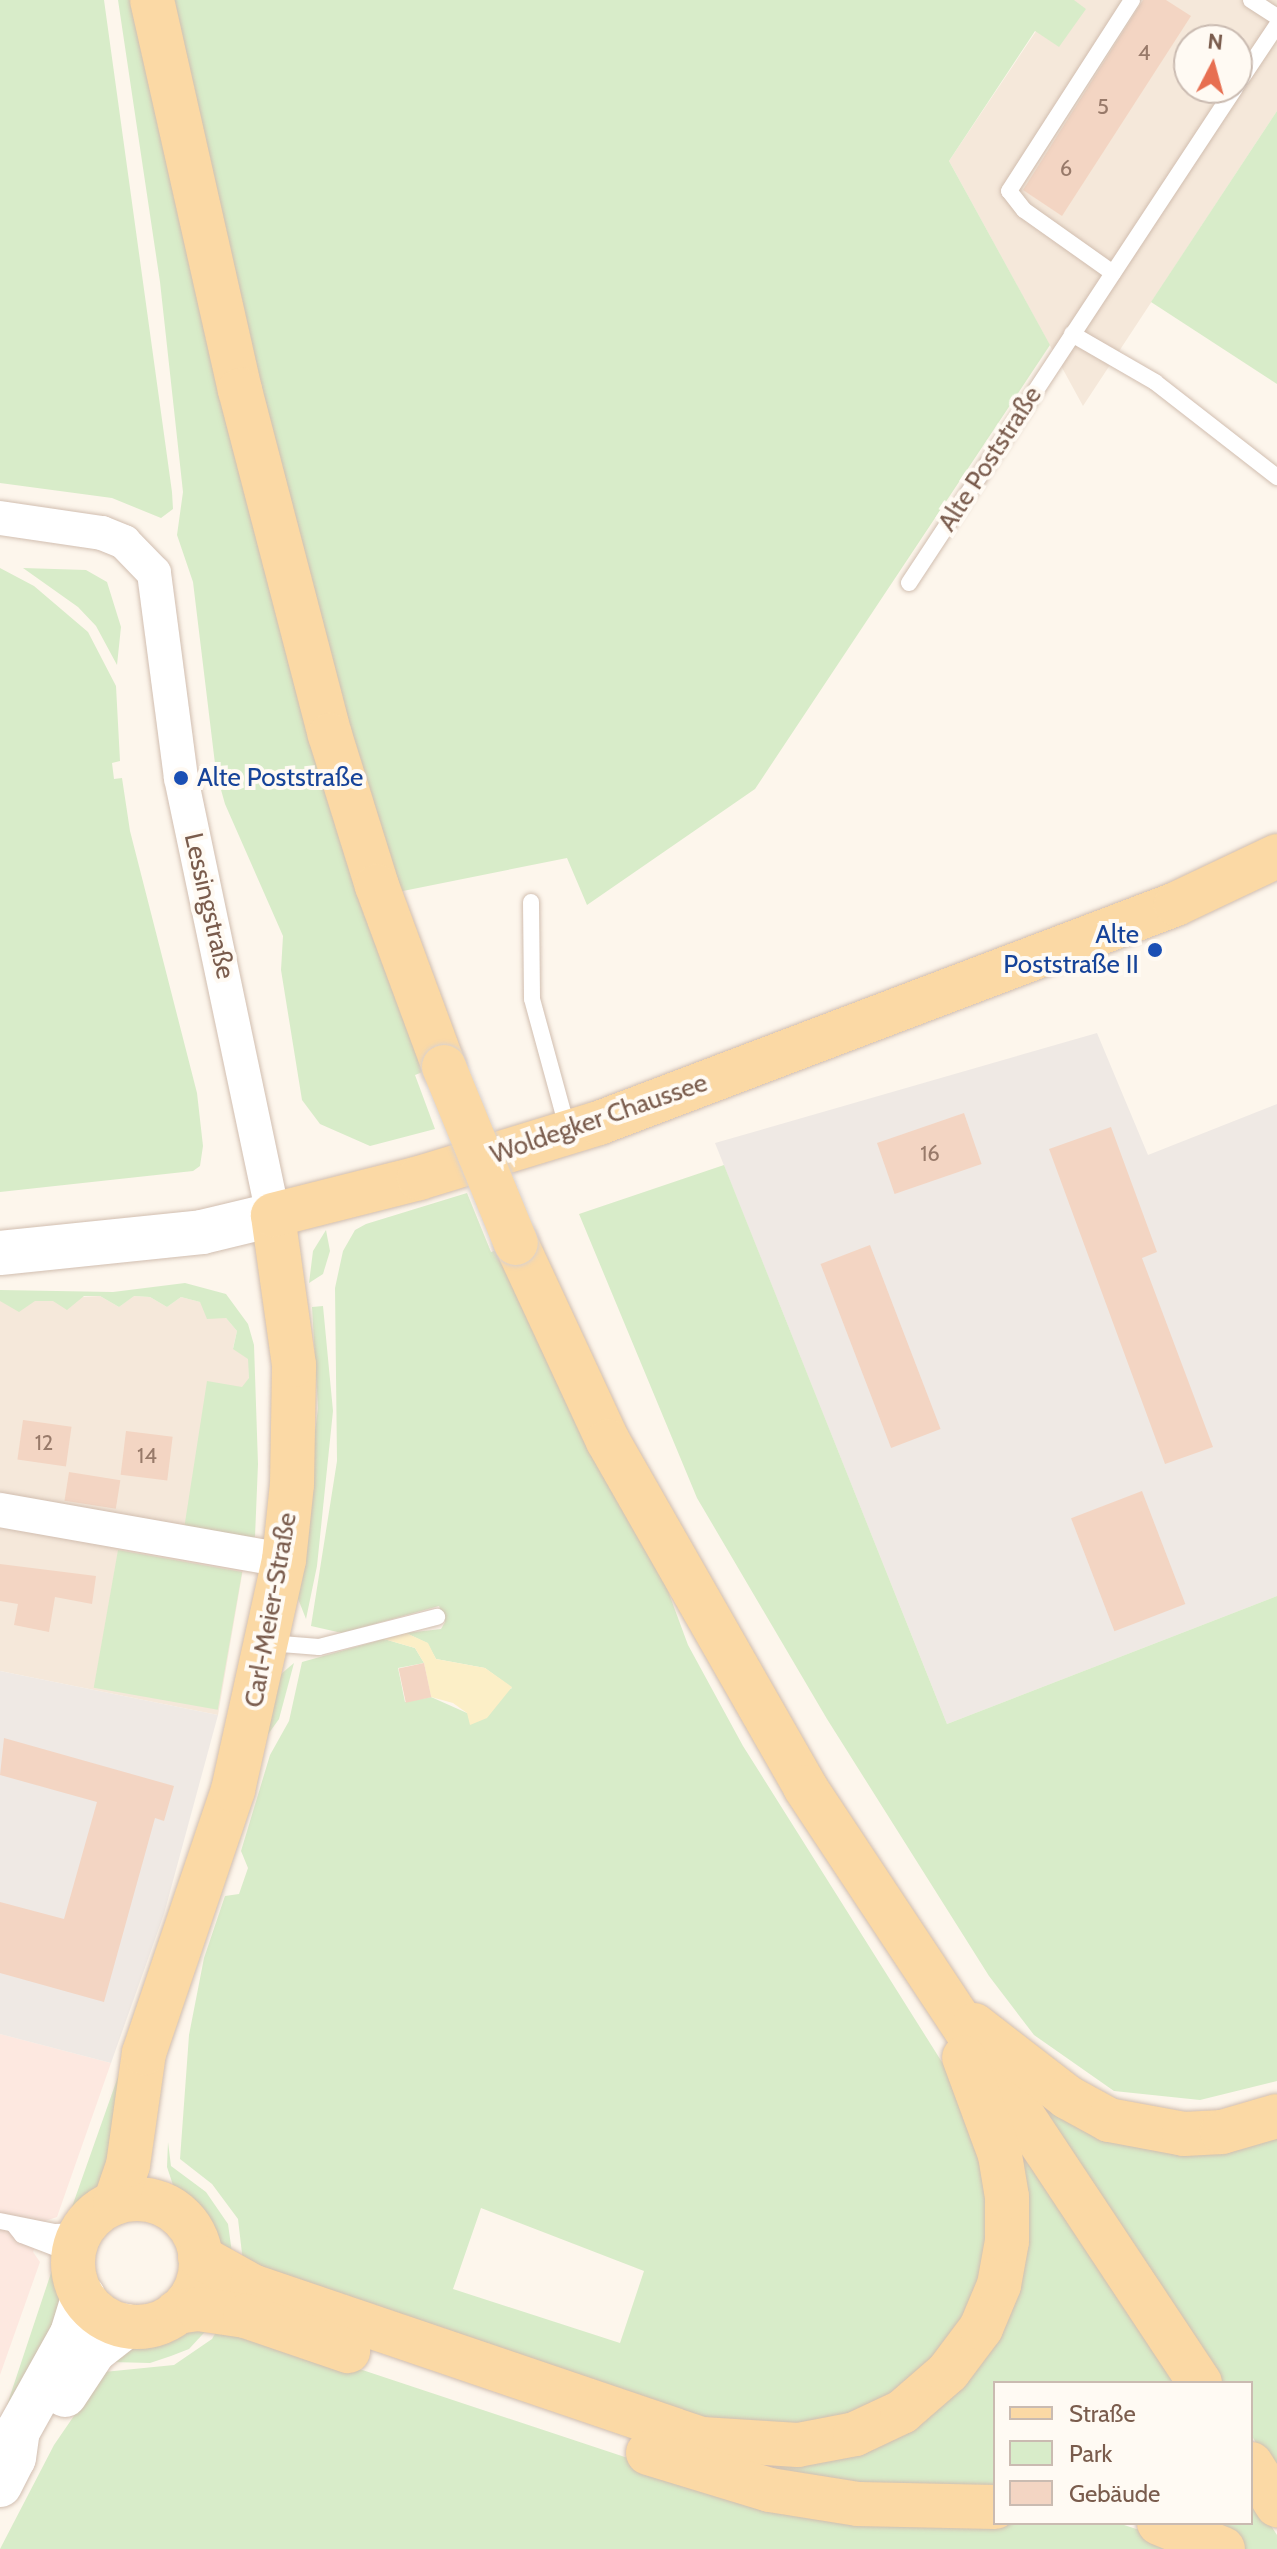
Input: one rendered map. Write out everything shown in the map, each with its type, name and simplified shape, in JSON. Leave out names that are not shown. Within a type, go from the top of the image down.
[{"type":"main road","points":[[152,0],[240,390],[330,735],[377,886],[444,1067],[516,1243],[608,1441],[675,1565],[805,1787],[1199,2381]]},
{"type":"main road","name":"Woldegker Chaussee","points":[[273,1215],[568,1133],[1176,904],[1277,856]]},
{"type":"main road","name":"Woldegker Chaussee","points":[[1176,904],[1277,877]]},
{"type":"main road","name":"Carl-Meier-Straße","points":[[115,2203],[128,2165],[144,2053],[167,1993],[233,1790],[269,1643],[284,1560],[292,1484],[294,1365],[273,1215]]},
{"type":"main road","name":"Carl-Meier-Straße","points":[[165,2205],[157,2170],[169,2029],[167,1993]]},
{"type":"main road","points":[[947,2005],[1067,2097],[1109,2120],[1184,2134],[1222,2132],[1277,2116]]},
{"type":"main road","points":[[200,2257],[252,2286],[702,2439],[798,2445],[855,2434],[902,2412],[948,2372],[981,2328],[999,2285],[1007,2241],[1000,2155],[947,2005]]},
{"type":"main road","points":[[177,2312],[196,2286],[200,2257],[186,2222],[165,2205],[140,2199],[115,2203],[79,2264],[101,2316],[126,2326],[153,2324],[177,2312],[209,2310],[245,2316],[770,2490],[858,2504],[993,2507]]},
{"type":"main road","points":[[1253,2467],[1277,2505]]},
{"type":"main road","points":[[1164,2525],[1223,2549]]},
{"type":"street","name":"Lessingstraße","points":[[0,518],[102,533],[124,542],[154,573],[181,778],[273,1215]]},
{"type":"street","name":"Woldegker Chaussee","points":[[0,1253],[159,1238],[273,1215]]},
{"type":"street","points":[[0,1510],[284,1560]]},
{"type":"street","points":[[7,2472],[18,2431],[72,2334],[79,2264]]},
{"type":"street","points":[[7,2472],[34,2441],[94,2351],[126,2326]]},
{"type":"lane","points":[[1113,273],[1024,210],[1009,191],[1132,0]]},
{"type":"lane","points":[[1251,0],[1277,17]]},
{"type":"lane","name":"Alte Poststraße","points":[[1253,61],[1277,25]]},
{"type":"lane","name":"Alte Poststraße","points":[[909,583],[1225,104]]},
{"type":"lane","points":[[1072,334],[1155,382],[1277,477]]},
{"type":"lane","points":[[531,902],[527,958],[532,999],[568,1133]]},
{"type":"lane","points":[[269,1643],[319,1647],[437,1617]]},
{"type":"lane","points":[[7,2223],[70,2234],[79,2264]]},
{"type":"lane","points":[[7,2223],[22,2235],[61,2250],[79,2264]]},
{"type":"shaded area","points":[[1057,0],[1277,0],[1277,111],[1083,406],[949,161]]},
{"type":"shaded area","points":[[1097,1033],[1148,1155],[1277,1104],[1277,1596],[947,1724],[715,1143]]},
{"type":"shaded area","points":[[100,1296],[119,1307],[133,1296],[150,1297],[167,1307],[181,1297],[200,1302],[226,1318],[237,1331],[233,1348],[249,1359],[248,1540],[218,1715],[0,1671],[0,1301]]},
{"type":"shaded area","points":[[0,1671],[218,1715],[164,1914],[111,2063],[0,2034]]},
{"type":"shaded area","points":[[0,2034],[111,2063],[57,2217],[45,2221],[33,2252],[40,2262],[0,2375]]},
{"type":"green space","points":[[0,0],[104,0],[172,492],[173,509],[161,518],[112,498],[0,483]]},
{"type":"green space","points":[[118,0],[136,0],[425,1071],[415,1075],[435,1129],[370,1146],[320,1124],[302,1100],[281,970],[283,936],[225,804],[216,772],[193,582],[177,535],[183,492],[160,282]]},
{"type":"green space","points":[[169,0],[1074,0],[1086,9],[1059,47],[1035,31],[949,161],[1050,345],[755,789],[587,905],[567,858],[398,892],[287,508]]},
{"type":"green space","points":[[1277,111],[1277,384],[1151,302]]},
{"type":"green space","points":[[0,568],[34,586],[88,632],[116,686],[120,761],[112,763],[114,779],[122,778],[130,831],[197,1093],[203,1146],[200,1166],[193,1171],[0,1192]]},
{"type":"green space","points":[[23,568],[86,570],[107,582],[121,627],[117,665],[96,626],[78,607]]},
{"type":"green space","points":[[724,1165],[947,1724],[1277,1596],[1277,2081],[1200,2100],[1114,2091],[1034,2035],[989,1976],[827,1719],[697,1498],[579,1214]]},
{"type":"green space","points":[[467,1193],[491,1252],[500,1249],[661,1572],[688,1645],[743,1746],[957,2086],[987,2157],[986,2281],[938,2365],[849,2421],[741,2431],[243,2262],[238,2219],[212,2184],[180,2159],[189,2035],[204,1958],[225,1896],[239,1894],[248,1868],[241,1851],[270,1755],[289,1721],[302,1662],[384,1639],[415,1648],[424,1663],[398,1668],[405,1702],[431,1697],[467,1713],[512,1688],[485,1668],[436,1659],[427,1643],[406,1633],[441,1629],[445,1622],[439,1606],[342,1633],[311,1626],[337,1461],[335,1288],[343,1251],[355,1230]],"holes":[[[481,2208],[644,2271],[620,2343],[453,2289]]]},
{"type":"green space","points":[[326,1230],[330,1251],[323,1274],[309,1283],[313,1251]]},
{"type":"green space","points":[[185,1283],[226,1294],[248,1324],[254,1345],[258,1464],[255,1537],[248,1540],[184,1529],[207,1381],[242,1387],[249,1378],[248,1359],[233,1349],[237,1331],[226,1318],[207,1319],[200,1302],[181,1297],[167,1307],[150,1297],[134,1296],[119,1307],[100,1296],[84,1296],[67,1310],[53,1301],[35,1301],[19,1312],[0,1301],[0,1290],[113,1292]]},
{"type":"green space","points":[[323,1306],[333,1411],[317,1566],[306,1619],[295,1591],[318,1408],[312,1307]]},
{"type":"green space","points":[[118,1550],[242,1572],[218,1710],[94,1688]]},
{"type":"green space","points":[[294,1663],[279,1719],[264,1740],[281,1674]]},
{"type":"green space","points":[[120,2071],[102,2195],[72,2225],[56,2229],[67,2221]]},
{"type":"green space","points":[[1033,2104],[1277,2128],[1277,2475],[1253,2438],[1253,2381],[1217,2381]]},
{"type":"green space","points":[[168,2142],[171,2166],[206,2192],[228,2224],[233,2260],[208,2238],[175,2191],[167,2167]]},
{"type":"green space","points":[[1027,2151],[1178,2381],[993,2381],[993,2495],[858,2493],[674,2441],[744,2455],[956,2381],[1011,2156]]},
{"type":"green space","points":[[51,2253],[59,2262],[66,2302],[0,2426],[53,2267]]},
{"type":"green space","points":[[214,2322],[189,2349],[150,2363],[112,2362],[133,2340]]},
{"type":"green space","points":[[221,2323],[658,2468],[993,2525],[1124,2525],[1197,2549],[0,2549],[54,2445],[104,2372],[174,2365],[212,2339]]},
{"type":"green space","points":[[1253,2498],[1277,2535],[1277,2549],[1242,2549],[1195,2525],[1253,2525]]},
{"type":"sand","points":[[406,1633],[428,1643],[436,1659],[485,1668],[512,1687],[487,1718],[470,1725],[467,1713],[453,1703],[431,1697],[424,1663],[415,1648],[384,1639]]},
{"type":"building","points":[[1143,0],[1166,0],[1191,16],[1186,24],[1173,24],[1173,44],[1062,216],[1023,190]]},
{"type":"building","points":[[964,1113],[982,1164],[895,1194],[877,1143]]},
{"type":"building","points":[[1111,1127],[1157,1252],[1142,1258],[1213,1447],[1165,1464],[1049,1149]]},
{"type":"building","points":[[870,1245],[941,1429],[891,1448],[821,1264]]},
{"type":"building","points":[[23,1420],[72,1427],[66,1466],[17,1460]]},
{"type":"building","points":[[126,1431],[173,1437],[167,1480],[121,1475]]},
{"type":"building","points":[[69,1472],[120,1480],[116,1509],[64,1501]]},
{"type":"building","points":[[1142,1491],[1185,1604],[1114,1631],[1071,1518]]},
{"type":"building","points":[[0,1564],[96,1576],[92,1604],[55,1597],[49,1632],[14,1625],[18,1604],[0,1601]]},
{"type":"building","points":[[424,1663],[431,1697],[406,1703],[399,1668]]},
{"type":"building","points":[[4,1738],[174,1786],[164,1821],[155,1818],[104,2002],[0,1973],[0,1902],[64,1919],[97,1802],[0,1775]]},
{"type":"place","name":"Alte Poststraße","points":[[181,778]]},
{"type":"place","name":"Alte Poststraße II","points":[[1155,950]]}]
